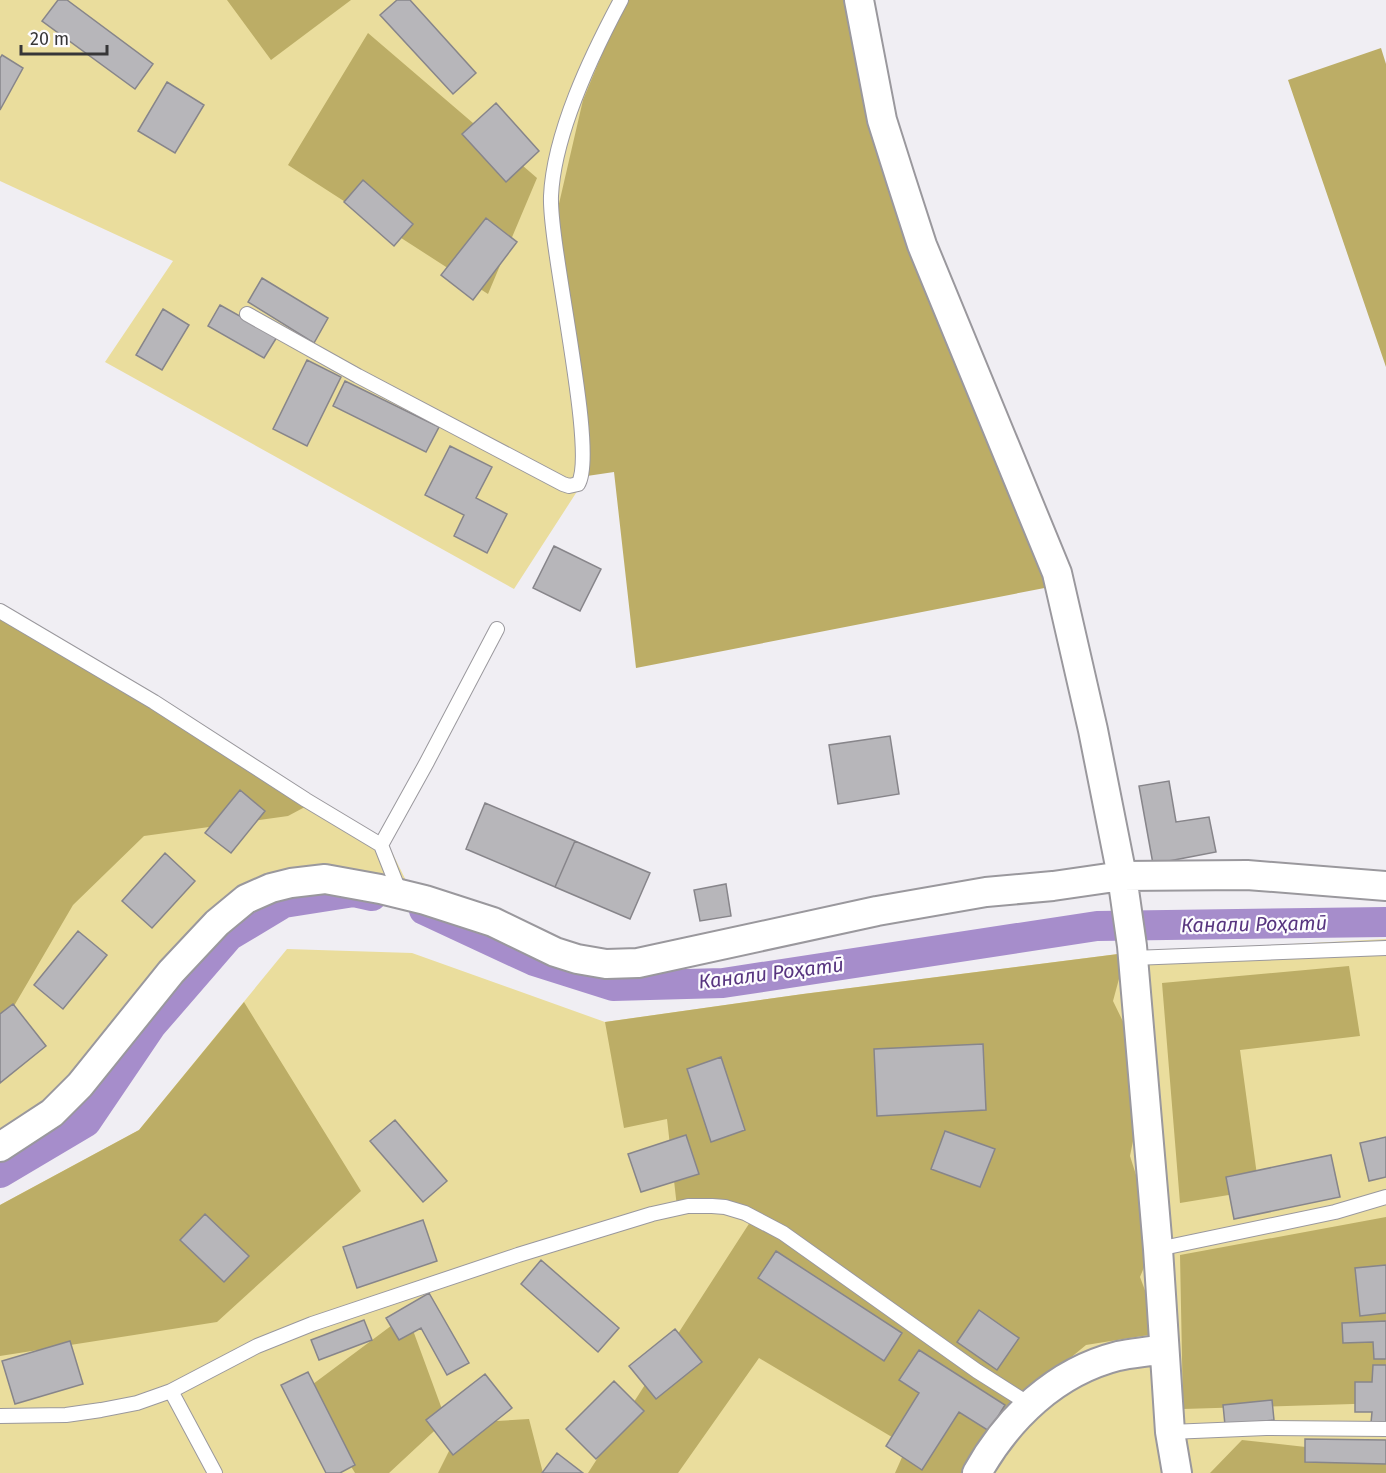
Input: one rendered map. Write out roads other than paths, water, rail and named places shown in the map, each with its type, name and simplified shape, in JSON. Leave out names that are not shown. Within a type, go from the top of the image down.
[{"type":"street","points":[[859,0],[882,120],[921,245],[1057,573],[1093,730],[1123,883],[1133,952],[1158,1249],[1170,1432],[1177,1473]]},
{"type":"street","points":[[0,1147],[52,1113],[81,1085],[171,972],[218,923],[246,899],[271,888],[291,883],[325,879],[400,894],[493,922],[555,952],[606,964],[638,963],[877,911],[986,892],[1247,875],[1386,886]]},
{"type":"street","points":[[977,1473],[1002,1434],[1029,1404],[1061,1380],[1117,1356],[1163,1349]]},
{"type":"lane","points":[[248,314],[358,376],[563,484],[573,486],[578,484],[583,465],[580,410],[552,218],[553,171],[560,138],[577,95],[621,0]]},
{"type":"lane","points":[[0,611],[154,702],[306,800],[381,845],[400,894]]},
{"type":"lane","points":[[381,845],[428,762],[497,629]]},
{"type":"lane","points":[[1133,952],[1386,948]]},
{"type":"lane","points":[[1158,1249],[1335,1212],[1386,1197]]},
{"type":"lane","points":[[0,1416],[66,1415],[137,1403],[171,1391],[257,1346],[312,1324],[518,1255],[652,1214],[688,1206],[725,1207],[746,1213],[783,1233],[977,1371],[1029,1404]]},
{"type":"lane","points":[[171,1391],[215,1473]]},
{"type":"lane","points":[[1170,1432],[1266,1428],[1386,1429]]},
{"type":"waterway","name":"Канали Роҳатӣ","points":[[0,1173],[86,1122],[151,1026],[229,936],[284,903],[354,892],[372,896]]},
{"type":"waterway","name":"Канали Роҳатӣ","points":[[424,910],[534,961],[613,986],[723,983],[1097,926],[1386,922]]}]
